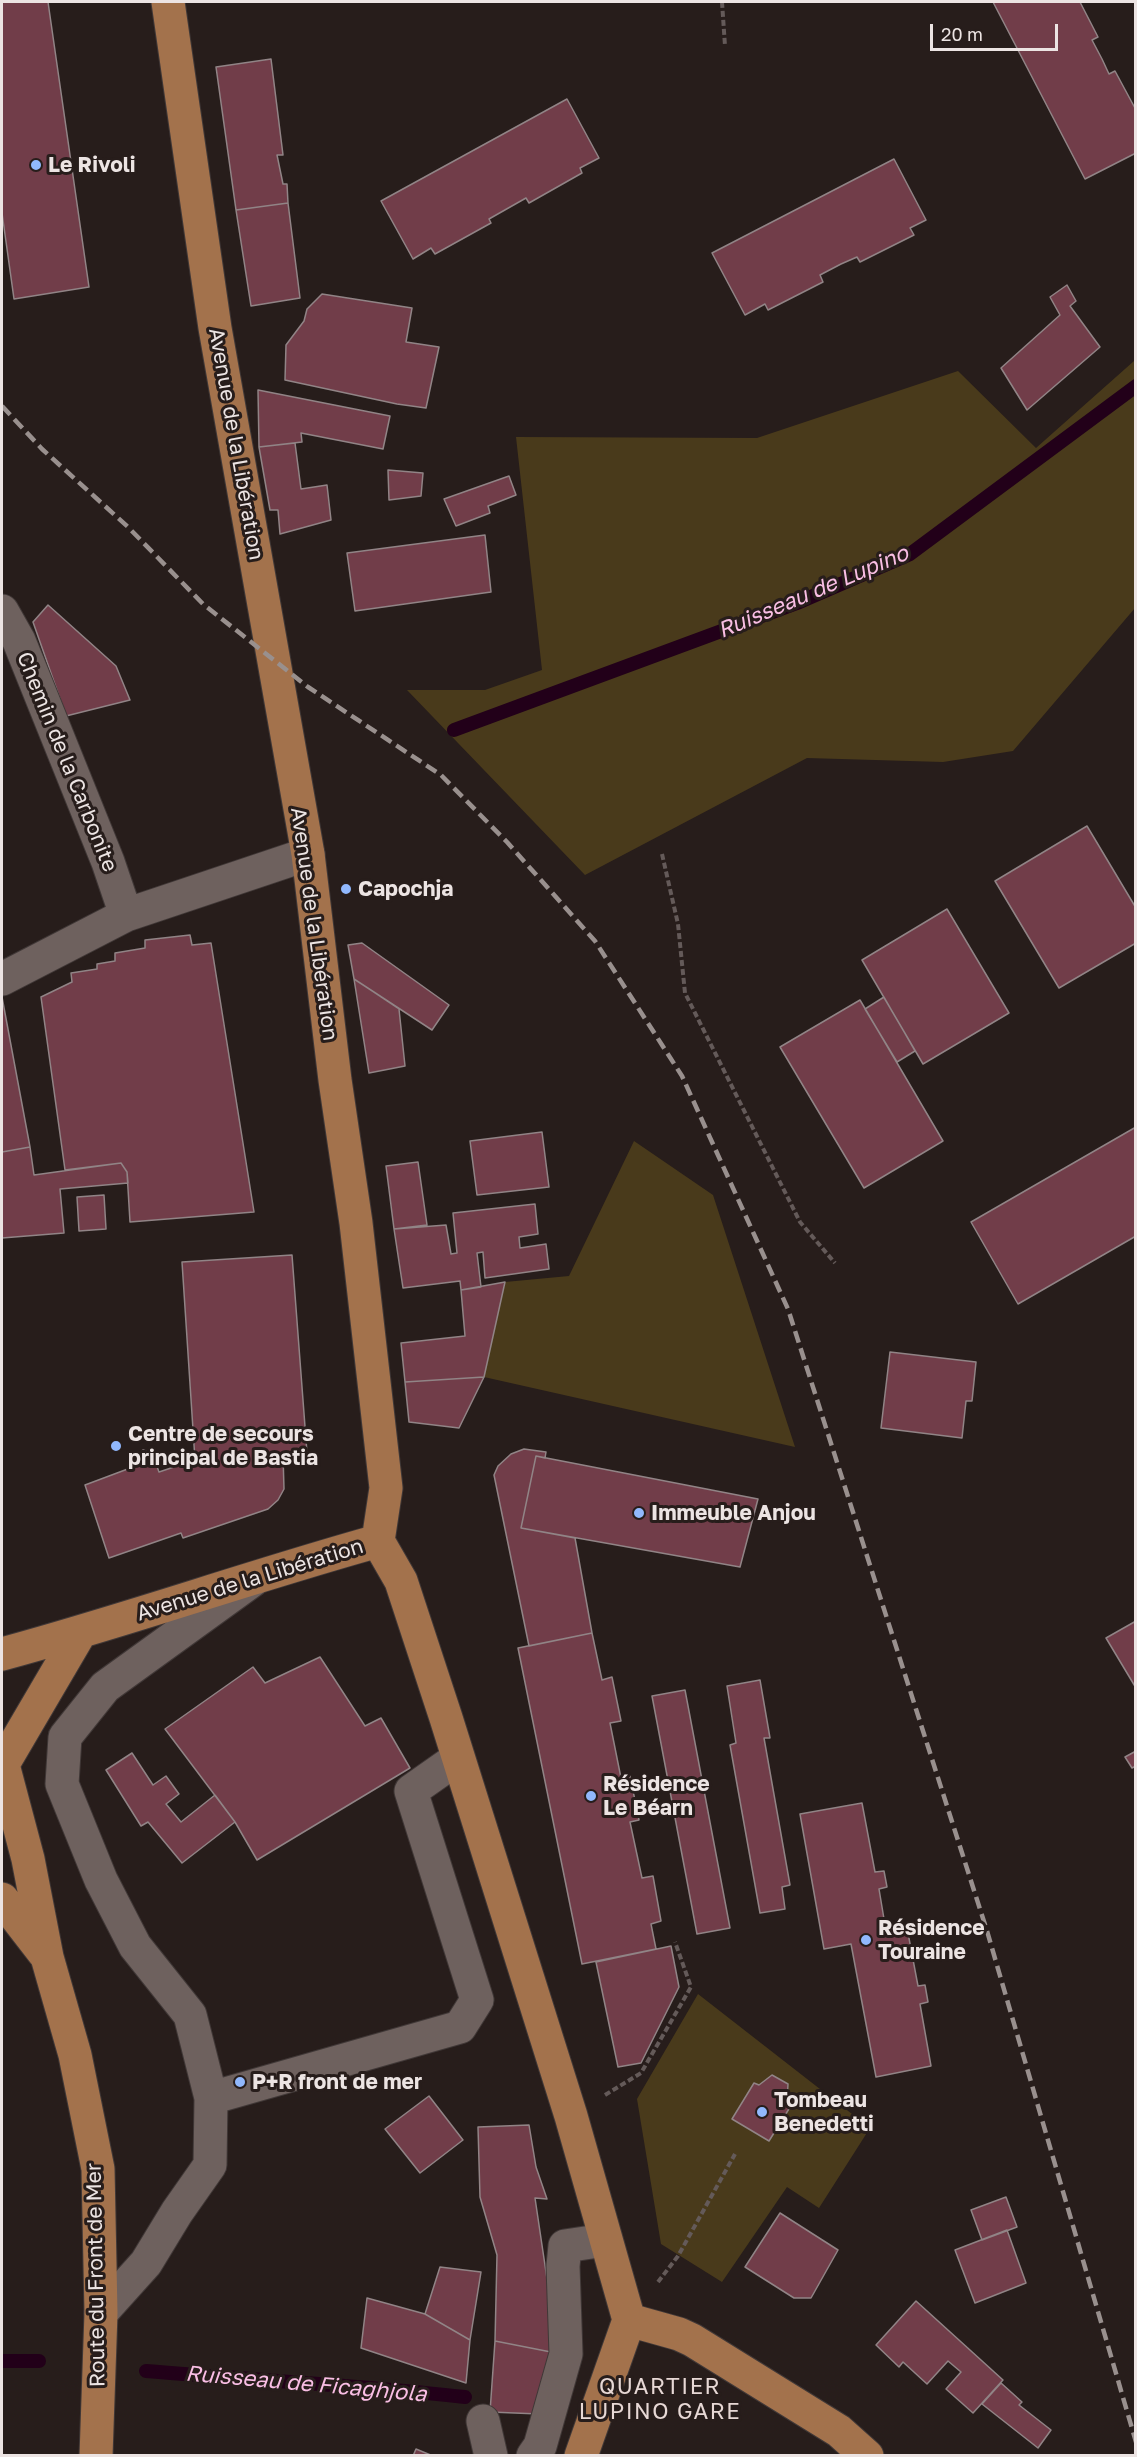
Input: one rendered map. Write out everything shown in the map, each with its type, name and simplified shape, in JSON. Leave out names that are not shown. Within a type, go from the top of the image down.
[{"type":"main road","name":"Avenue de la Libération","points":[[2,1654],[80,1633],[378,1541],[386,1488],[356,1223],[335,1080],[308,854],[215,328],[168,2]]},
{"type":"main road","points":[[378,1541],[401,1581],[571,2116],[629,2320],[581,2456]]},
{"type":"main road","points":[[2,1764],[80,1633]]},
{"type":"main road","name":"Route du Front de Mer","points":[[2,1764],[28,1859],[47,1957],[75,2055],[98,2169],[101,2313],[96,2456]]},
{"type":"main road","name":"Route du Front de Mer","points":[[2,1899],[47,1957]]},
{"type":"main road","points":[[629,2320],[692,2340],[839,2431],[867,2456]]},
{"type":"street","name":"Chemin de la Carbonite","points":[[2,611],[19,641],[42,697],[108,862],[126,915]]},
{"type":"street","points":[[2,980],[126,915],[308,854]]},
{"type":"street","points":[[101,2313],[146,2263],[210,2165],[212,2098],[190,2015],[135,1946],[96,1869],[62,1784],[65,1737],[105,1687],[260,1576]]},
{"type":"street","points":[[212,2098],[460,2026],[477,2000],[411,1791],[458,1758]]},
{"type":"street","points":[[532,2456],[540,2446],[566,2354],[563,2266],[565,2246],[605,2240]]},
{"type":"street","points":[[483,2421],[491,2456]]},
{"type":"path","points":[[722,2],[725,46]]},
{"type":"path","points":[[662,854],[678,924],[685,993],[800,1221],[835,1263]]},
{"type":"path","points":[[571,2116],[641,2073],[690,1987],[675,1942]]},
{"type":"path","points":[[629,2320],[678,2256],[735,2154]]},
{"type":"shaded area","points":[[1135,351],[1135,608],[1013,751],[943,762],[807,758],[585,875],[407,690],[485,690],[542,670],[516,437],[757,438],[958,371],[1036,448],[1134,361]]},
{"type":"shaded area","points":[[634,1141],[713,1195],[795,1447],[484,1377],[505,1282],[569,1276]]},
{"type":"shaded area","points":[[698,1994],[870,2128],[819,2208],[787,2187],[722,2282],[661,2244],[637,2099]]},
{"type":"building","name":"Le Rivoli","points":[[2,2],[48,2],[89,287],[14,299],[2,213]]},
{"type":"building","points":[[993,2],[1080,2],[1098,37],[1092,40],[1109,74],[1115,71],[1136,110],[1136,153],[1085,179]]},
{"type":"building","points":[[271,59],[283,155],[277,155],[283,184],[287,184],[288,203],[236,210],[216,67]]},
{"type":"building","points":[[567,99],[599,158],[580,168],[582,173],[529,203],[526,198],[489,219],[491,223],[435,254],[431,248],[413,259],[381,201]]},
{"type":"building","points":[[894,159],[926,220],[910,228],[914,235],[860,262],[857,257],[841,264],[820,275],[823,282],[768,310],[765,304],[745,315],[712,253]]},
{"type":"building","points":[[288,203],[300,298],[251,306],[236,210]]},
{"type":"building","points":[[1067,285],[1076,301],[1070,306],[1100,347],[1027,410],[1001,368],[1060,315],[1050,297]]},
{"type":"building","points":[[322,294],[412,308],[406,342],[439,347],[426,408],[285,380],[286,345],[304,321],[307,309]]},
{"type":"building","points":[[258,390],[390,416],[383,449],[301,433],[302,442],[259,447]]},
{"type":"building","points":[[295,443],[301,489],[327,485],[331,520],[280,534],[278,510],[270,510],[259,447]]},
{"type":"building","points":[[388,470],[423,473],[421,496],[389,500]]},
{"type":"building","points":[[509,476],[516,495],[488,506],[490,513],[456,526],[444,499]]},
{"type":"building","points":[[485,535],[491,592],[355,611],[347,553]]},
{"type":"building","points":[[48,605],[116,666],[130,700],[66,716],[33,622]]},
{"type":"building","points":[[1087,826],[1136,908],[1136,943],[1059,988],[995,881]]},
{"type":"building","points":[[947,909],[1009,1013],[923,1064],[862,960]]},
{"type":"building","points":[[190,935],[192,945],[211,943],[254,1212],[130,1222],[127,1172],[121,1163],[65,1170],[41,997],[72,982],[71,973],[97,969],[97,964],[115,961],[115,953],[145,948],[145,940]]},
{"type":"building","points":[[362,943],[449,1005],[432,1030],[354,979],[348,945]]},
{"type":"building","points":[[354,979],[399,1009],[405,1066],[369,1073]]},
{"type":"building","points":[[2,997],[30,1147],[2,1152]]},
{"type":"building","points":[[884,997],[915,1051],[897,1062],[865,1009]]},
{"type":"building","points":[[860,1000],[943,1141],[864,1188],[780,1047]]},
{"type":"building","points":[[1136,1127],[1136,1236],[1018,1304],[971,1222]]},
{"type":"building","points":[[542,1132],[549,1187],[477,1195],[470,1141]]},
{"type":"building","points":[[30,1147],[34,1175],[121,1163],[127,1172],[128,1183],[60,1189],[64,1233],[2,1238],[2,1152]]},
{"type":"building","points":[[418,1162],[427,1225],[394,1229],[386,1166]]},
{"type":"building","points":[[104,1195],[106,1229],[79,1231],[77,1197]]},
{"type":"building","points":[[535,1204],[538,1234],[519,1237],[520,1248],[546,1244],[549,1269],[485,1278],[483,1252],[477,1253],[481,1287],[461,1290],[460,1281],[403,1288],[394,1229],[446,1225],[451,1254],[457,1253],[453,1213]]},
{"type":"building","points":[[292,1255],[307,1453],[283,1455],[284,1489],[278,1500],[268,1509],[183,1538],[181,1533],[109,1558],[85,1485],[133,1467],[134,1460],[143,1450],[152,1453],[159,1472],[195,1460],[182,1262]]},
{"type":"building","points":[[505,1282],[484,1377],[405,1382],[401,1343],[465,1336],[461,1290]]},
{"type":"building","points":[[890,1352],[976,1362],[972,1401],[966,1401],[962,1438],[881,1428]]},
{"type":"building","points":[[484,1377],[459,1428],[409,1422],[405,1382]]},
{"type":"building","points":[[524,1449],[546,1452],[545,1458],[536,1456],[521,1528],[575,1538],[592,1633],[529,1646],[494,1475],[498,1466],[511,1454]]},
{"type":"building","name":"Immeuble Anjou","points":[[536,1456],[758,1499],[740,1567],[521,1528]]},
{"type":"building","points":[[1136,1621],[1136,1688],[1106,1638]]},
{"type":"building","name":"Résidence Le Béarn","points":[[592,1633],[602,1680],[612,1677],[621,1721],[610,1723],[621,1778],[630,1776],[639,1820],[630,1822],[642,1878],[653,1876],[661,1921],[651,1924],[656,1949],[582,1964],[518,1648]]},
{"type":"building","points":[[320,1657],[365,1726],[381,1718],[410,1768],[257,1860],[235,1822],[165,1729],[253,1667],[265,1683]]},
{"type":"building","points":[[760,1680],[770,1738],[764,1738],[790,1885],[782,1887],[785,1909],[760,1913],[730,1745],[736,1743],[727,1686]]},
{"type":"building","points":[[685,1690],[730,1928],[697,1934],[652,1696]]},
{"type":"building","points":[[1136,1751],[1136,1766],[1132,1768],[1125,1757]]},
{"type":"building","points":[[132,1753],[153,1785],[166,1776],[179,1794],[166,1804],[181,1822],[215,1795],[235,1822],[182,1863],[148,1822],[141,1826],[106,1770]]},
{"type":"building","name":"Résidence Touraine","points":[[862,1803],[875,1872],[884,1871],[887,1887],[879,1889],[887,1937],[908,1933],[918,1986],[925,1985],[928,2002],[920,2004],[931,2066],[876,2077],[851,1944],[824,1949],[800,1814]]},
{"type":"building","points":[[671,1946],[679,1987],[641,2063],[618,2067],[596,1962]]},
{"type":"building","name":"Tombeau Benedetti","points":[[772,2075],[788,2084],[787,2101],[792,2104],[769,2141],[732,2119],[754,2083],[759,2085]]},
{"type":"building","points":[[429,2096],[463,2140],[420,2173],[385,2129]]},
{"type":"building","points":[[529,2125],[536,2167],[547,2199],[535,2198],[554,2326],[551,2352],[495,2341],[497,2255],[480,2197],[478,2127]]},
{"type":"building","points":[[1006,2197],[1017,2227],[982,2240],[971,2210]]},
{"type":"building","points":[[780,2213],[838,2250],[811,2298],[794,2298],[745,2267]]},
{"type":"building","points":[[1007,2230],[1026,2283],[975,2303],[955,2250]]},
{"type":"building","points":[[440,2267],[481,2272],[470,2340],[425,2314]]},
{"type":"building","points":[[367,2298],[425,2314],[470,2340],[466,2383],[361,2348]]},
{"type":"building","points":[[916,2301],[1003,2380],[973,2413],[946,2389],[961,2372],[948,2361],[927,2384],[903,2362],[899,2367],[876,2345]]},
{"type":"building","points":[[495,2341],[551,2352],[539,2414],[490,2412]]},
{"type":"building","points":[[1001,2383],[1022,2402],[1019,2405],[1051,2430],[1038,2448],[982,2404]]},
{"type":"building","points":[[416,2449],[433,2456],[413,2456]]},
{"type":"waterway","name":"Ruisseau de Lupino","points":[[454,730],[797,603],[910,554],[1136,386]]},
{"type":"waterway","name":"Ruisseau de Ficaghjola","points":[[2,2361],[39,2361]]},
{"type":"waterway","name":"Ruisseau de Ficaghjola","points":[[146,2371],[465,2397]]},
{"type":"railway","points":[[2,406],[42,449],[128,527],[203,604],[308,687],[441,775],[507,842],[595,941],[682,1076],[788,1309],[987,1931],[1136,2442]]},
{"type":"place","name":"Le Rivoli","points":[[36,165]]},
{"type":"place","name":"Capochja","points":[[346,889]]},
{"type":"place","name":"Centre de secours principal de Bastia","points":[[116,1446]]},
{"type":"place","name":"Immeuble Anjou","points":[[639,1513]]},
{"type":"place","name":"Résidence Le Béarn","points":[[591,1796]]},
{"type":"place","name":"Résidence Touraine","points":[[866,1940]]},
{"type":"place","name":"P+R front de mer","points":[[240,2082]]},
{"type":"place","name":"Tombeau Benedetti","points":[[762,2112]]},
{"type":"district","name":"QUARTIER LUPINO GARE","points":[[660,2400]]}]
